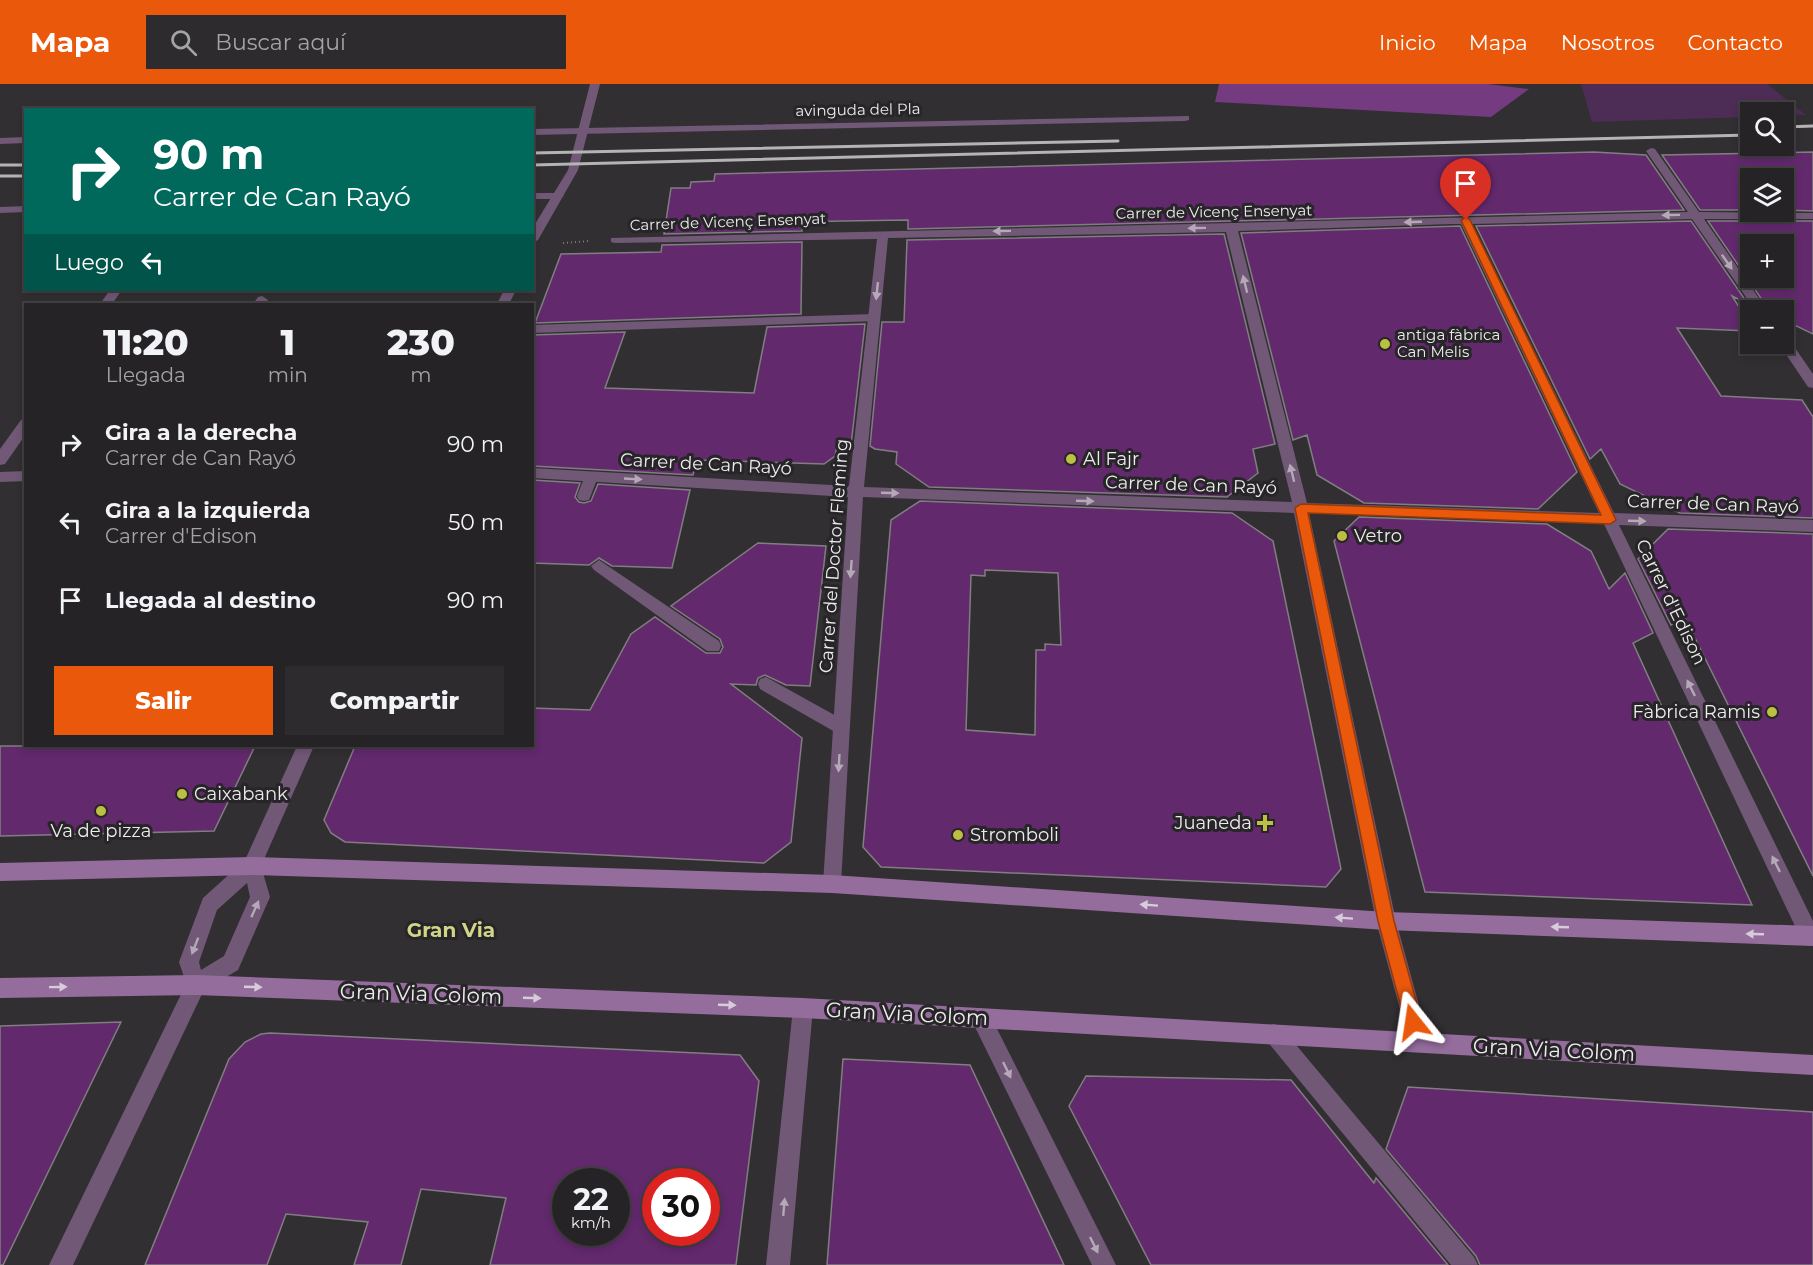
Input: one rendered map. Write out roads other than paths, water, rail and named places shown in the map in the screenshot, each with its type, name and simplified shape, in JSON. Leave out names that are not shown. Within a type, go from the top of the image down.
[{"type":"main road","points":[[0,872],[252,866],[832,884],[1386,921],[1812,936]]},
{"type":"main road","name":"Gran Via Colom","points":[[0,988],[196,985],[802,1008],[1813,1065]]},
{"type":"street","points":[[534,237],[573,170],[595,84]]},
{"type":"street","name":"avinguda del Pla","points":[[534,132],[1185,118]]},
{"type":"street","points":[[0,141],[24,140]]},
{"type":"street","points":[[1651,151],[1754,300]]},
{"type":"street","points":[[534,196],[558,196]]},
{"type":"street","points":[[0,210],[24,209]]},
{"type":"street","name":"Carrer de Vicenç Ensenyat","points":[[615,240],[1232,228],[1694,215],[1813,216]]},
{"type":"street","name":"Carrer d'Edison","points":[[1466,220],[1812,936]]},
{"type":"street","points":[[1232,228],[1301,508],[1386,921],[1419,1042]]},
{"type":"street","name":"Carrer del Doctor Fleming","points":[[832,884],[856,492],[883,233]]},
{"type":"street","points":[[534,329],[874,318]]},
{"type":"street","points":[[1792,354],[1813,384]]},
{"type":"street","points":[[1795,359],[1813,359]]},
{"type":"street","points":[[0,460],[24,426]]},
{"type":"street","name":"Carrer de Can Rayó","points":[[534,473],[856,492],[1813,526]]},
{"type":"street","points":[[0,477],[24,476]]},
{"type":"street","points":[[584,496],[591,477]]},
{"type":"street","points":[[598,566],[713,646]]},
{"type":"street","points":[[765,684],[842,727]]},
{"type":"street","points":[[196,985],[189,962],[210,904],[252,866],[305,747]]},
{"type":"street","points":[[62,1265],[196,985],[231,963],[260,897],[252,866]]},
{"type":"street","points":[[778,1265],[802,1008]]},
{"type":"street","points":[[981,1018],[1104,1265]]},
{"type":"street","points":[[1274,1034],[1466,1265]]},
{"type":"railway","points":[[1794,127],[1813,126]]},
{"type":"railway","points":[[534,165],[1740,135]]},
{"type":"railway","points":[[534,153],[1118,141]]},
{"type":"railway","points":[[0,165],[24,165]]},
{"type":"railway","points":[[0,176],[24,176]]},
{"type":"place","name":"antiga fàbrica Can Melis","points":[[1385,344]]},
{"type":"place","name":"Al Fajr","points":[[1071,459]]},
{"type":"place","name":"Vetro","points":[[1342,536]]},
{"type":"place","name":"Fàbrica Ramis","points":[[1772,712]]},
{"type":"place","name":"Caixabank","points":[[182,794]]},
{"type":"place","name":"Va de pizza","points":[[101,811]]},
{"type":"place","name":"Juaneda","points":[[1265,823]]},
{"type":"place","name":"Stromboli","points":[[958,835]]},
{"type":"district","name":"Gran Via","points":[[451,930]]}]
